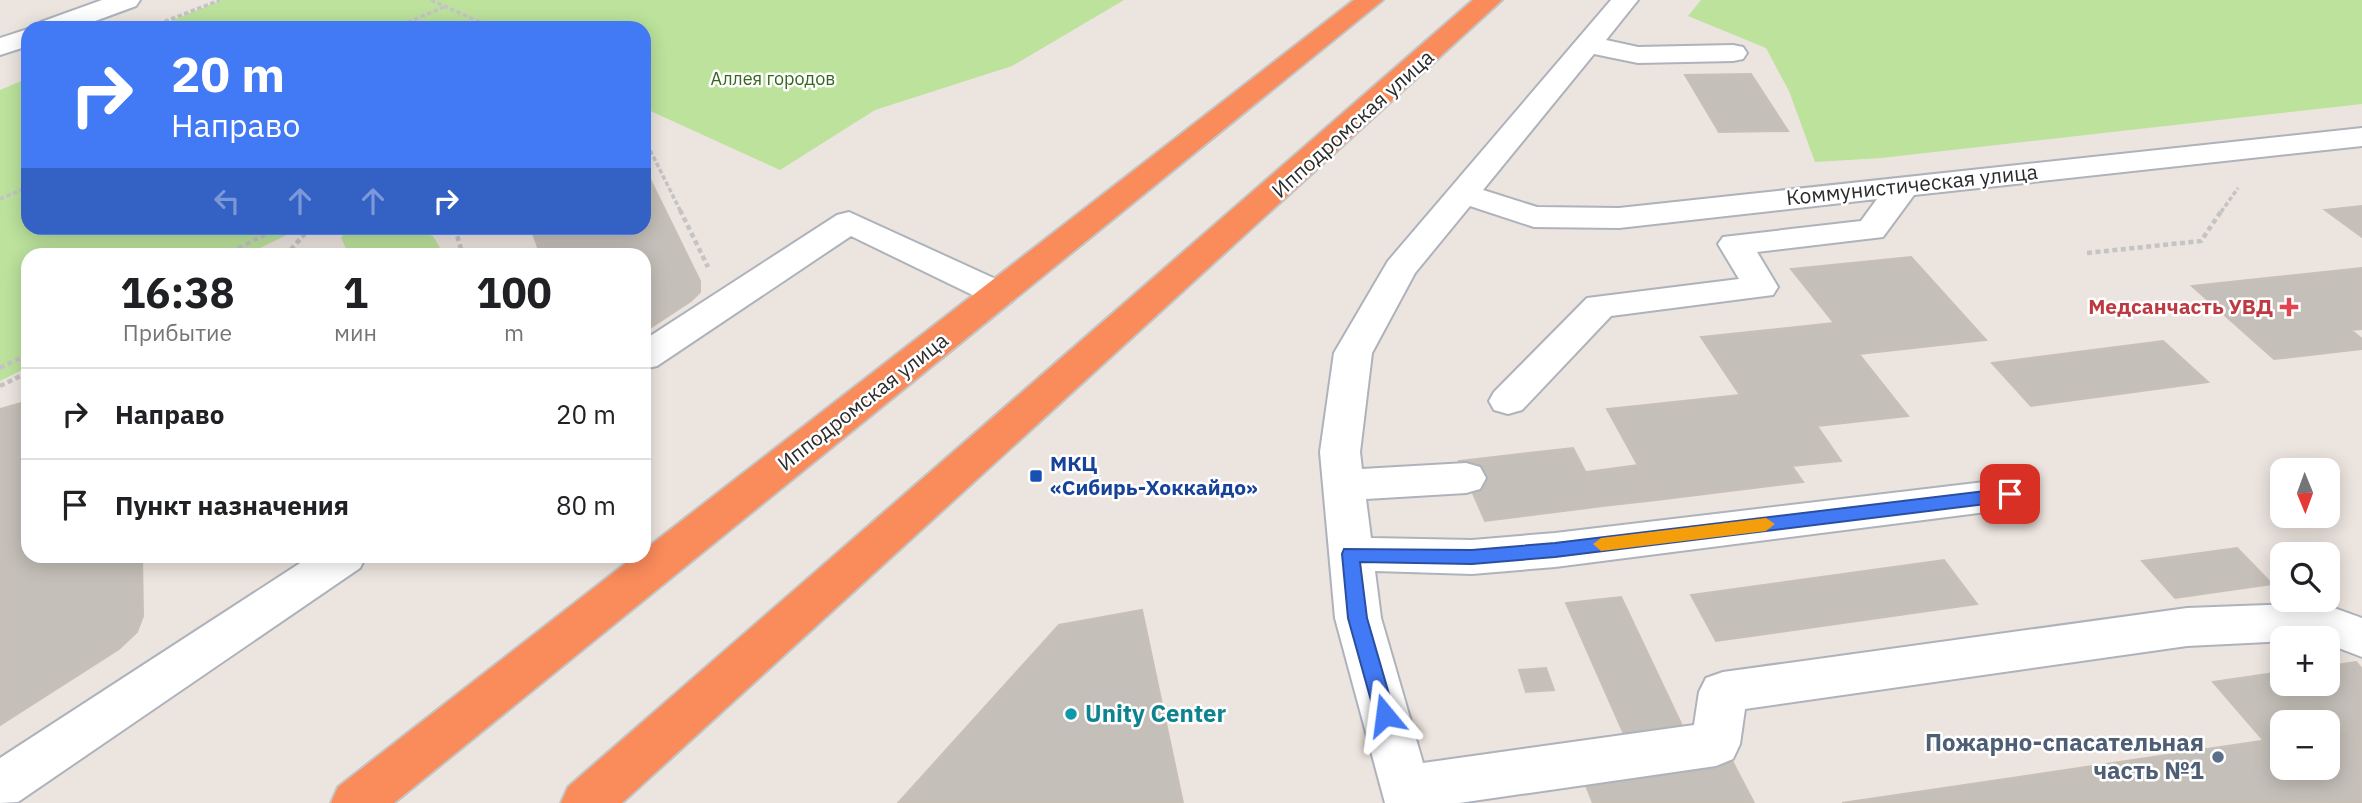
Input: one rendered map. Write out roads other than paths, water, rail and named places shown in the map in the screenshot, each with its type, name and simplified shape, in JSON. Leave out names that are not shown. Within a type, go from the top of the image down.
[{"type":"highway","name":"Ипподромская улица","points":[[356,803],[1370,0]]},
{"type":"highway","name":"Ипподромская улица","points":[[586,803],[1489,0]]},
{"type":"street","points":[[70,21],[127,0]]},
{"type":"street","points":[[1625,0],[1401,269],[1353,353],[1340,452],[1350,554],[1358,618],[1408,795],[1716,744],[1723,692],[2187,626],[2320,621],[2362,638]]},
{"type":"street","points":[[0,47],[21,40]]},
{"type":"street","points":[[1589,44],[1638,54],[1733,53]]},
{"type":"street","name":"Коммунистическая улица","points":[[1465,194],[1534,217],[1619,218],[2362,137]]},
{"type":"street","points":[[1508,401],[1600,306],[1761,287],[1734,244],[1871,230],[1905,185]]},
{"type":"street","points":[[651,352],[849,222],[999,294]]},
{"type":"street","points":[[1343,485],[1466,478]]},
{"type":"street","points":[[1350,554],[1472,557],[1555,550],[2010,494]]},
{"type":"street","points":[[0,786],[334,563]]},
{"type":"place","name":"Медсанчасть УВД","points":[[2289,307]]},
{"type":"place","name":"МКЦ «Сибирь-Хоккайдо»","points":[[1036,476]]},
{"type":"place","name":"Unity Center","points":[[1071,714]]},
{"type":"place","name":"Пожарно-спасательная часть №1","points":[[2218,757]]},
{"type":"park label","name":"Аллея городов","points":[[773,79]]}]
